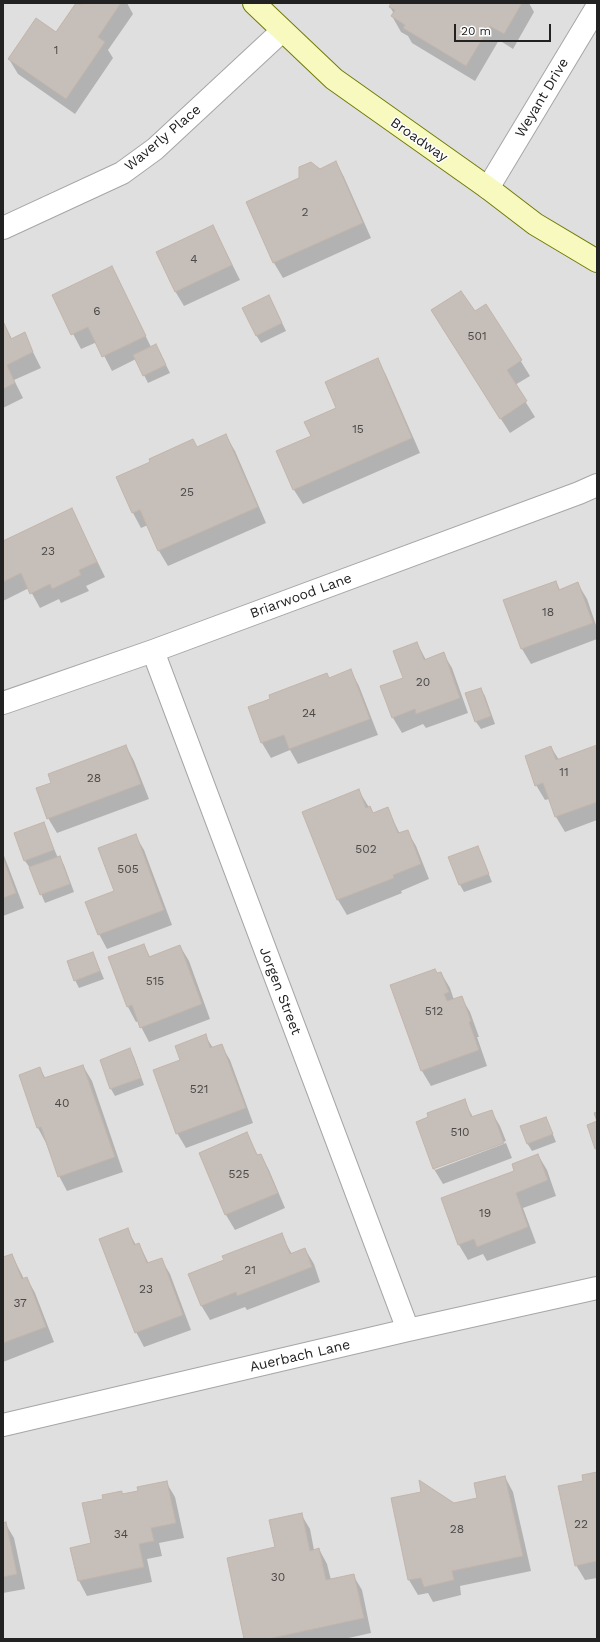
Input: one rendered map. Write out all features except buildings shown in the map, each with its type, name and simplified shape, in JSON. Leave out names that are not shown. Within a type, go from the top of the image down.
[{"type":"main road","name":"Broadway","points":[[254,3],[334,80],[488,188],[534,224],[597,261]]},
{"type":"street","name":"Weyant Drive","points":[[488,188],[597,7]]},
{"type":"street","name":"Waverly Place","points":[[3,228],[122,173],[155,149],[282,31]]},
{"type":"street","name":"Briarwood Lane","points":[[3,704],[153,651],[579,493],[597,484]]},
{"type":"street","name":"Jorgen Street","points":[[153,651],[408,1330]]},
{"type":"street","name":"Auerbach Lane","points":[[3,1425],[408,1330],[597,1288]]},
{"type":"shaded area","points":[[3,3],[597,3],[597,1639],[3,1639]]}]
